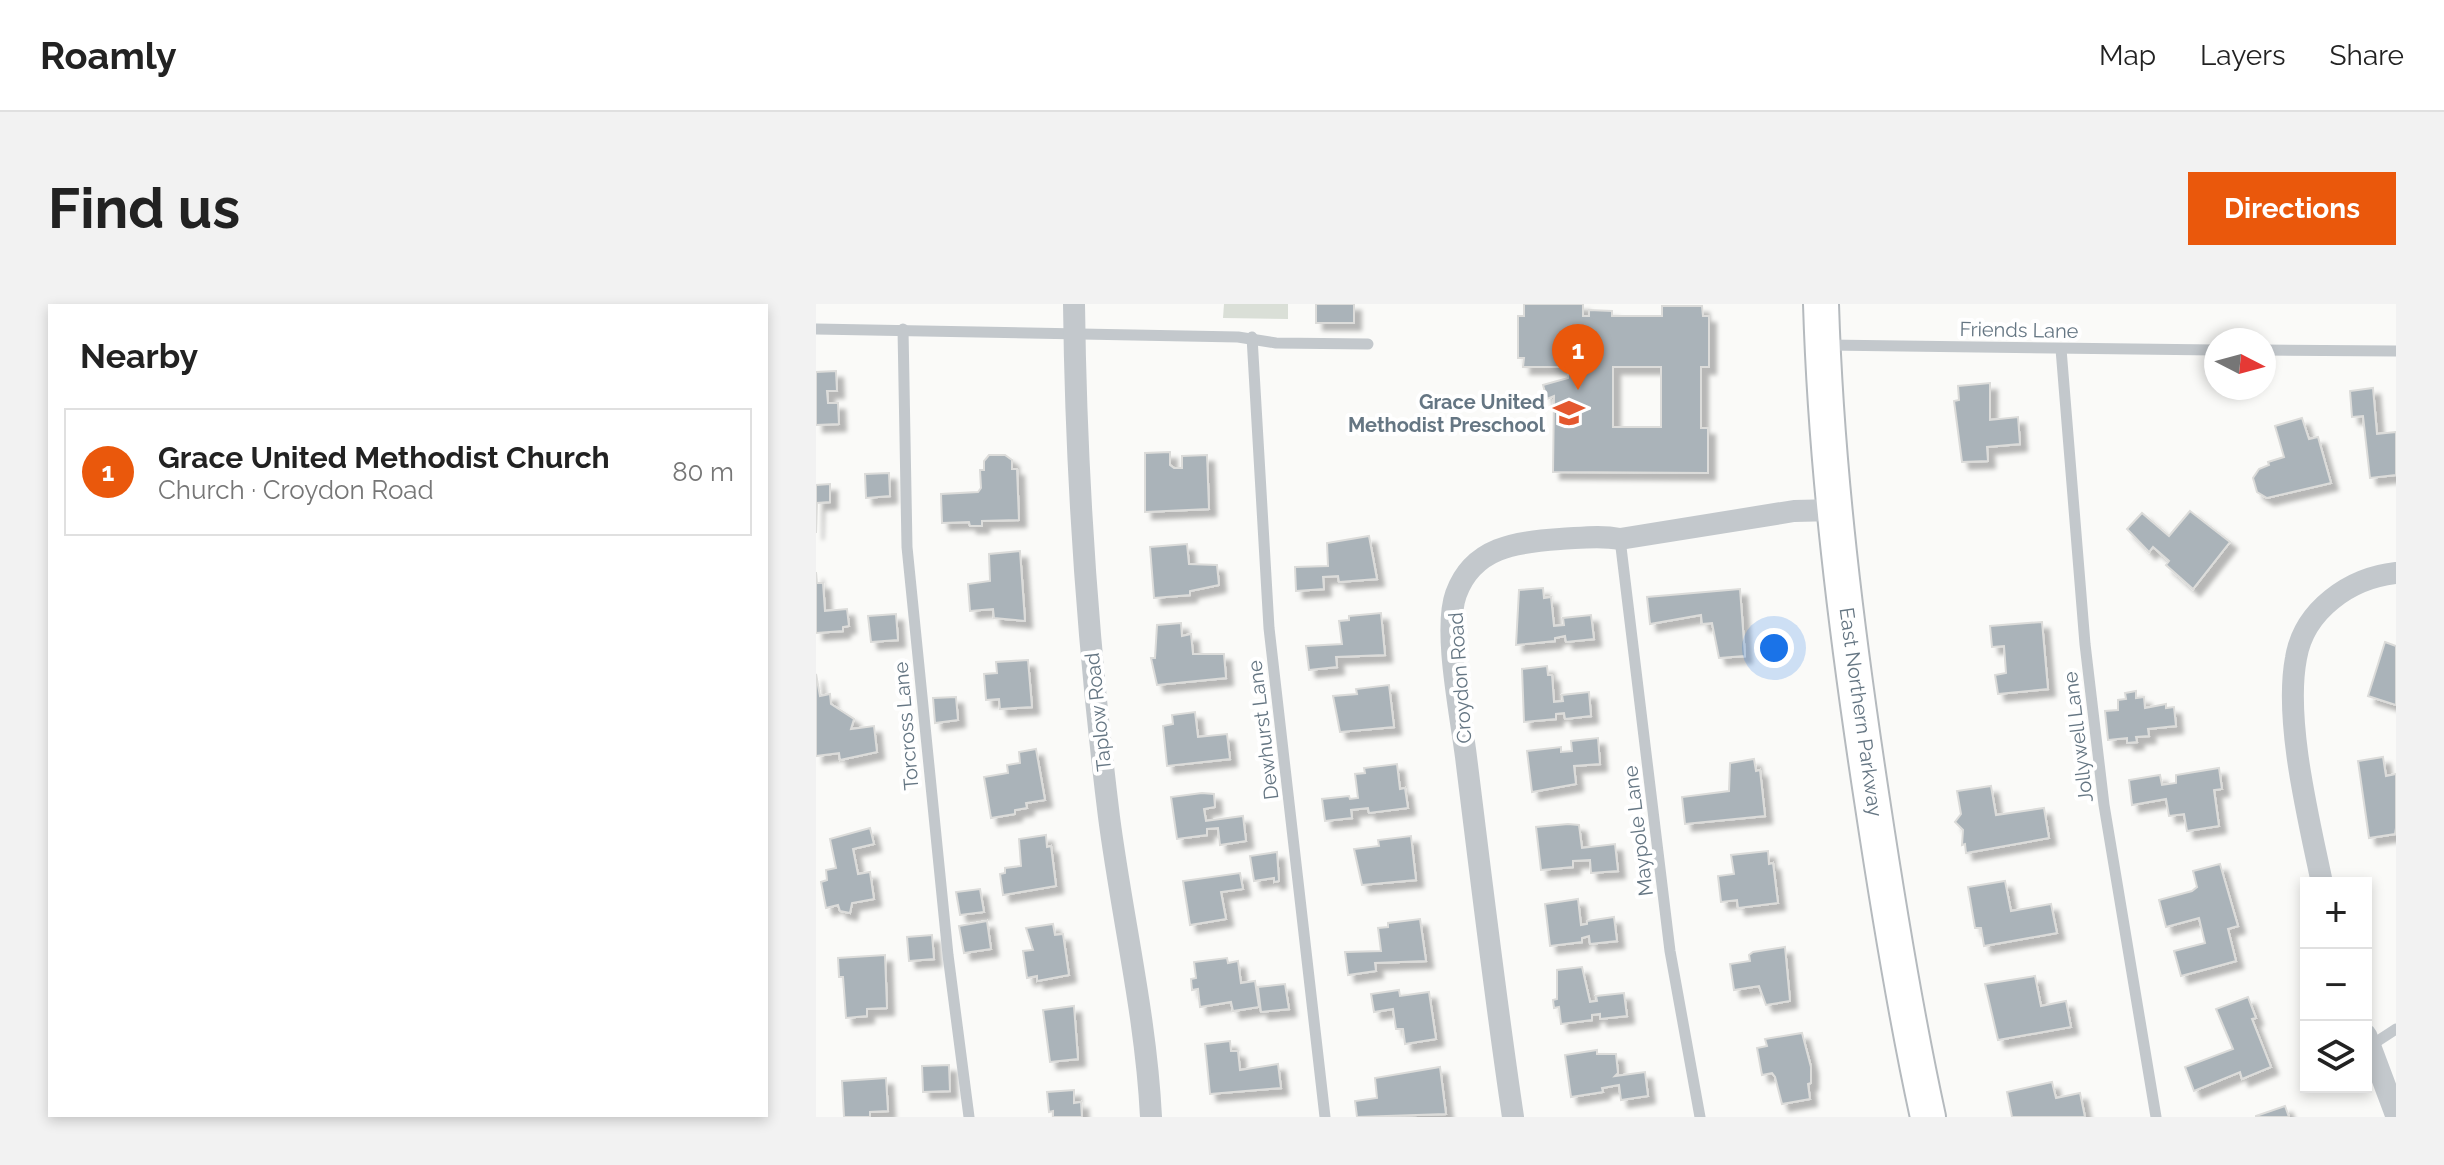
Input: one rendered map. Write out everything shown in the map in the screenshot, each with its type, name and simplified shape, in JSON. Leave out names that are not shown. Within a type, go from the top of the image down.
[{"type":"main road","name":"East Northern Parkway","points":[[1821,304],[1836,510],[1856,696],[1890,920],[1928,1117]]},
{"type":"street","name":"Taplow Road","points":[[1074,304],[1087,610],[1114,854],[1140,1004],[1151,1117]]},
{"type":"street","name":"Croydon Road","points":[[1513,1117],[1460,713],[1452,609],[1456,593],[1472,567],[1484,556],[1505,546],[1603,536],[1620,539],[1794,511],[1836,510]]},
{"type":"street","points":[[2321,877],[2298,743],[2293,691],[2296,656],[2319,610],[2338,594],[2362,581],[2396,573]]},
{"type":"street","points":[[2372,1051],[2396,1115]]},
{"type":"lane","points":[[816,329],[1252,337],[1276,343],[1368,344]]},
{"type":"lane","name":"Torcross Lane","points":[[903,329],[907,547],[948,955],[969,1117]]},
{"type":"lane","name":"Dewhurst Lane","points":[[1252,337],[1269,628],[1325,1117]]},
{"type":"lane","name":"Friends Lane","points":[[1822,345],[2204,350]]},
{"type":"lane","name":"Jollywell Lane","points":[[2061,349],[2085,644],[2104,805],[2156,1117]]},
{"type":"lane","points":[[2276,350],[2396,351]]},
{"type":"lane","name":"Maypole Lane","points":[[1620,539],[1670,951],[1700,1117]]},
{"type":"lane","points":[[2372,1038],[2396,1029]]},
{"type":"shaded area","points":[[1224,304],[1288,304],[1288,319],[1223,318]]},
{"type":"building","points":[[1316,304],[1354,304],[1354,323],[1316,323]]},
{"type":"building","points":[[1524,304],[1583,304],[1583,316],[1589,316],[1589,310],[1612,311],[1612,316],[1662,316],[1662,306],[1702,306],[1703,316],[1709,316],[1709,367],[1701,367],[1701,428],[1708,428],[1708,473],[1553,472],[1554,396],[1547,399],[1543,385],[1568,378],[1568,367],[1523,367],[1524,358],[1518,358],[1518,316],[1524,316]],"holes":[[[1613,367],[1661,367],[1661,427],[1613,427]]]},
{"type":"building","points":[[836,371],[837,391],[827,391],[828,403],[838,403],[839,424],[816,425],[816,372]]},
{"type":"building","points":[[1990,383],[1990,420],[2018,417],[2020,444],[1987,447],[1988,461],[1962,462],[1954,401],[1959,400],[1958,386]]},
{"type":"building","points":[[2373,388],[2377,434],[2396,432],[2396,475],[2370,478],[2363,416],[2352,417],[2350,391]]},
{"type":"building","points":[[2302,418],[2309,439],[2318,437],[2331,483],[2267,498],[2257,492],[2253,478],[2259,469],[2269,465],[2268,462],[2284,457],[2275,426]]},
{"type":"building","points":[[1170,452],[1170,465],[1174,468],[1182,468],[1182,456],[1207,455],[1209,509],[1145,512],[1145,453]]},
{"type":"building","points":[[989,455],[1005,455],[1012,460],[1012,469],[1017,469],[1019,520],[982,521],[982,526],[970,526],[969,522],[942,523],[941,494],[978,492],[981,488],[980,470],[984,470],[984,461]]},
{"type":"building","points":[[889,473],[890,496],[866,498],[865,474]]},
{"type":"building","points":[[830,484],[830,502],[817,503],[816,533],[816,485]]},
{"type":"building","points":[[2190,511],[2230,542],[2193,589],[2166,565],[2169,561],[2153,547],[2149,552],[2127,529],[2142,513],[2169,536]]},
{"type":"building","points":[[1369,536],[1377,579],[1339,582],[1338,576],[1323,577],[1324,589],[1296,591],[1295,567],[1328,566],[1327,543]]},
{"type":"building","points":[[1187,544],[1189,564],[1217,565],[1219,585],[1190,591],[1190,595],[1154,598],[1150,547]]},
{"type":"building","points":[[1020,551],[1025,621],[994,618],[993,609],[970,611],[968,584],[990,581],[989,554]]},
{"type":"building","points":[[816,572],[817,583],[823,583],[825,611],[847,609],[849,626],[843,627],[843,631],[816,633]]},
{"type":"building","points":[[1543,588],[1544,598],[1551,597],[1554,626],[1564,625],[1563,618],[1591,615],[1594,639],[1566,642],[1565,636],[1555,638],[1555,641],[1516,645],[1519,590]]},
{"type":"building","points":[[1740,589],[1745,656],[1719,658],[1712,623],[1702,624],[1701,615],[1650,624],[1647,597]]},
{"type":"building","points":[[1381,613],[1385,655],[1336,657],[1337,667],[1309,670],[1306,646],[1342,644],[1339,621],[1349,620],[1349,616]]},
{"type":"building","points":[[896,614],[898,640],[871,642],[868,616]]},
{"type":"building","points":[[2042,622],[2048,689],[1998,694],[1995,675],[2006,673],[2004,646],[1992,647],[1990,626]]},
{"type":"building","points":[[1181,623],[1182,636],[1191,634],[1193,654],[1224,654],[1226,678],[1157,685],[1151,658],[1155,658],[1157,625]]},
{"type":"building","points":[[2385,642],[2396,646],[2396,705],[2368,696]]},
{"type":"building","points":[[1028,660],[1032,707],[1000,709],[999,699],[986,700],[984,674],[997,673],[996,662]]},
{"type":"building","points":[[1547,666],[1548,675],[1552,675],[1554,702],[1563,701],[1562,695],[1589,692],[1591,716],[1565,719],[1564,713],[1556,714],[1556,719],[1524,722],[1522,669]]},
{"type":"building","points":[[816,674],[820,696],[830,694],[831,704],[854,719],[851,729],[874,726],[877,752],[840,760],[839,753],[816,756]]},
{"type":"building","points":[[1389,685],[1394,727],[1340,732],[1333,696],[1357,694],[1356,689]]},
{"type":"building","points":[[2136,691],[2136,698],[2144,697],[2145,708],[2166,704],[2166,708],[2174,707],[2176,726],[2148,729],[2149,736],[2136,737],[2137,742],[2127,743],[2127,738],[2108,740],[2105,711],[2118,710],[2118,700],[2126,699],[2125,693]]},
{"type":"building","points":[[956,697],[958,720],[935,723],[933,698]]},
{"type":"building","points":[[1195,712],[1198,737],[1227,734],[1230,759],[1167,766],[1163,726],[1173,724],[1172,715]]},
{"type":"building","points":[[1598,738],[1600,764],[1574,766],[1576,784],[1532,792],[1527,751],[1561,747],[1561,752],[1572,751],[1571,741]]},
{"type":"building","points":[[1036,749],[1045,800],[1026,803],[1027,808],[1015,810],[1015,814],[991,818],[984,777],[1008,773],[1007,765],[1020,763],[1019,752]]},
{"type":"building","points":[[2383,757],[2386,776],[2396,774],[2395,834],[2369,838],[2358,761]]},
{"type":"building","points":[[1754,759],[1756,771],[1760,770],[1765,816],[1685,824],[1682,797],[1729,791],[1730,763]]},
{"type":"building","points":[[1397,764],[1400,789],[1405,788],[1408,808],[1369,813],[1368,808],[1351,810],[1352,818],[1325,821],[1322,799],[1358,798],[1355,774],[1365,773],[1364,768]]},
{"type":"building","points":[[2219,768],[2222,789],[2214,790],[2219,826],[2187,831],[2184,814],[2169,816],[2166,799],[2132,805],[2129,780],[2160,775],[2162,785],[2176,783],[2176,775]]},
{"type":"building","points":[[1991,786],[1996,815],[2044,808],[2049,838],[1966,853],[1965,844],[1962,845],[1963,830],[1955,822],[1961,814],[1957,791]]},
{"type":"building","points":[[1214,794],[1215,807],[1204,809],[1206,821],[1243,816],[1246,841],[1220,845],[1218,828],[1207,829],[1207,835],[1177,839],[1171,797]]},
{"type":"building","points":[[1579,825],[1582,848],[1615,844],[1618,871],[1591,873],[1590,860],[1573,861],[1573,867],[1541,870],[1536,827]]},
{"type":"building","points":[[870,828],[874,844],[853,849],[858,874],[870,872],[874,899],[852,903],[850,913],[840,911],[838,905],[826,908],[821,882],[827,880],[826,870],[836,868],[830,839]]},
{"type":"building","points":[[1046,835],[1047,847],[1051,846],[1056,886],[1003,895],[1000,874],[1005,873],[1005,868],[1021,866],[1019,839]]},
{"type":"building","points":[[1411,836],[1416,880],[1362,885],[1354,849],[1379,846],[1378,840]]},
{"type":"building","points":[[1768,851],[1769,864],[1773,863],[1778,903],[1738,908],[1737,900],[1721,902],[1718,876],[1734,874],[1731,855]]},
{"type":"building","points":[[1277,852],[1279,881],[1274,882],[1274,878],[1254,881],[1250,856]]},
{"type":"building","points":[[2220,864],[2238,926],[2228,929],[2236,961],[2181,976],[2174,951],[2205,943],[2199,918],[2166,927],[2159,900],[2192,891],[2197,887],[2193,871]]},
{"type":"building","points":[[1240,873],[1243,889],[1221,892],[1226,919],[1190,925],[1183,881]]},
{"type":"building","points":[[2005,881],[2011,911],[2051,904],[2057,933],[1984,946],[1981,928],[1975,928],[1968,887]]},
{"type":"building","points":[[980,889],[984,912],[960,915],[956,892]]},
{"type":"building","points":[[1578,899],[1581,925],[1587,924],[1587,921],[1614,917],[1617,941],[1590,944],[1589,936],[1582,938],[1582,942],[1550,946],[1545,904]]},
{"type":"building","points":[[1420,919],[1426,961],[1375,963],[1376,971],[1348,975],[1345,952],[1381,951],[1378,928],[1388,927],[1388,923]]},
{"type":"building","points":[[987,921],[991,949],[964,953],[959,926]]},
{"type":"building","points":[[1053,924],[1055,935],[1063,934],[1069,975],[1037,981],[1037,976],[1027,978],[1023,951],[1033,950],[1026,928]]},
{"type":"building","points":[[932,935],[934,959],[909,961],[907,937]]},
{"type":"building","points":[[1785,947],[1790,1001],[1766,1005],[1759,986],[1734,990],[1730,964],[1750,961],[1749,955],[1753,952]]},
{"type":"building","points":[[885,955],[887,1008],[867,1009],[867,1016],[846,1018],[843,977],[839,977],[838,958]]},
{"type":"building","points":[[1227,958],[1228,963],[1238,961],[1241,983],[1255,981],[1259,1007],[1233,1011],[1231,1002],[1200,1007],[1198,989],[1192,990],[1191,979],[1196,978],[1194,962]]},
{"type":"building","points":[[1582,967],[1590,1002],[1597,1001],[1596,996],[1624,993],[1627,1016],[1600,1019],[1600,1014],[1592,1015],[1592,1020],[1561,1024],[1559,1007],[1554,1008],[1553,1000],[1557,999],[1557,970]]},
{"type":"building","points":[[2035,976],[2041,1006],[2066,1001],[2071,1027],[1998,1040],[1985,984]]},
{"type":"building","points":[[1285,984],[1289,1009],[1261,1012],[1258,987]]},
{"type":"building","points":[[1399,990],[1400,996],[1429,992],[1436,1039],[1405,1044],[1403,1029],[1396,1029],[1393,1009],[1374,1012],[1371,994]]},
{"type":"building","points":[[2248,997],[2256,1018],[2252,1019],[2271,1067],[2242,1079],[2240,1072],[2194,1091],[2185,1067],[2233,1049],[2216,1009]]},
{"type":"building","points":[[1074,1006],[1078,1059],[1050,1062],[1043,1010]]},
{"type":"building","points":[[1802,1033],[1811,1067],[1811,1083],[1808,1084],[1810,1099],[1782,1104],[1775,1077],[1772,1073],[1762,1075],[1757,1048],[1767,1046],[1765,1039]]},
{"type":"building","points":[[1230,1041],[1231,1051],[1238,1051],[1240,1070],[1278,1064],[1281,1088],[1210,1094],[1205,1044]]},
{"type":"building","points":[[1597,1050],[1597,1054],[1616,1054],[1618,1073],[1615,1076],[1645,1072],[1648,1096],[1621,1100],[1619,1085],[1602,1088],[1603,1092],[1571,1097],[1565,1055]]},
{"type":"building","points":[[949,1065],[950,1091],[923,1092],[922,1066]]},
{"type":"building","points":[[1440,1067],[1446,1114],[1357,1117],[1355,1101],[1377,1098],[1375,1078]]},
{"type":"building","points":[[886,1078],[888,1111],[870,1112],[870,1117],[844,1117],[842,1081]]},
{"type":"building","points":[[2052,1082],[2056,1098],[2080,1093],[2085,1117],[2012,1117],[2007,1092]]},
{"type":"building","points":[[1074,1090],[1074,1103],[1081,1102],[1082,1117],[1053,1117],[1053,1111],[1049,1112],[1047,1092]]},
{"type":"building","points":[[2285,1106],[2289,1117],[2256,1117],[2256,1116]]},
{"type":"place","name":"Grace United Methodist Church","points":[[1578,390]]},
{"type":"place","name":"Grace United Methodist Preschool","points":[[1569,413]]}]
